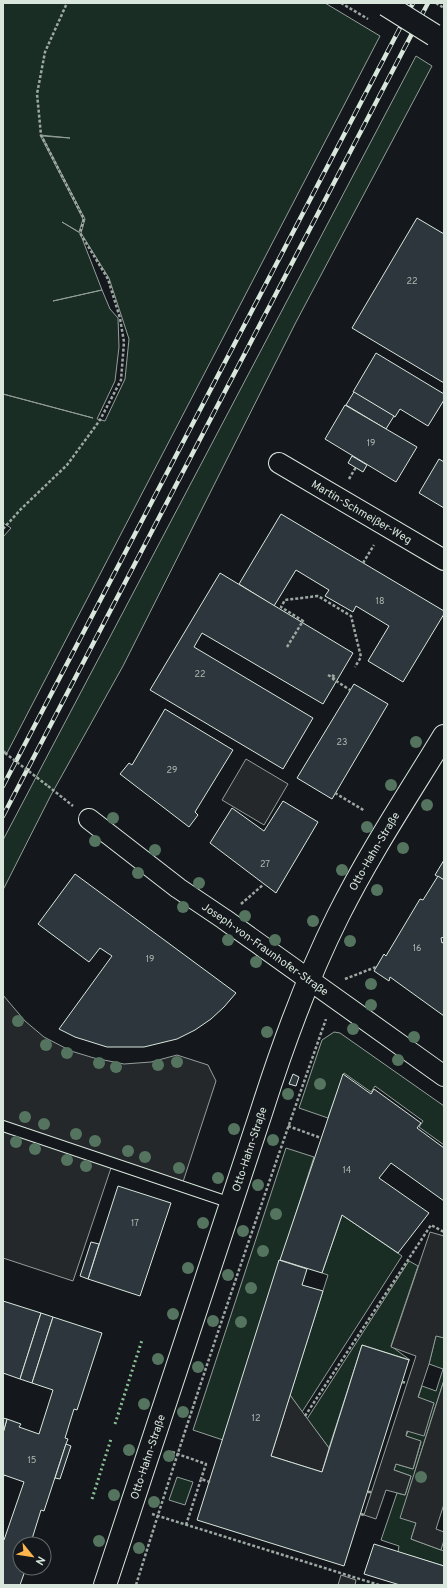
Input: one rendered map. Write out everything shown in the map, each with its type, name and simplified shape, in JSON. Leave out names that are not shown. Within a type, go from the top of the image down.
[{"type":"street","points":[[386,5],[434,35]]},
{"type":"street","name":"Martin-Schmeißer-Weg","points":[[279,463],[444,560]]},
{"type":"street","name":"Otto-Hahn-Straße","points":[[105,1585],[280,1054],[309,980],[338,915],[444,736]]},
{"type":"street","name":"Joseph-von-Fraunhofer-Straße","points":[[89,819],[178,888],[224,919],[444,1076]]},
{"type":"lane","points":[[3,1126],[231,1203]]},
{"type":"path","points":[[3,530],[21,509],[67,465],[100,420],[121,380],[124,342],[120,318],[108,279],[80,233],[84,219],[41,135],[37,94],[45,52],[67,3]]},
{"type":"path","points":[[341,3],[370,20]]},
{"type":"path","points":[[436,3],[444,8]]},
{"type":"path","points":[[363,563],[373,547]]},
{"type":"path","points":[[287,648],[303,621],[281,607],[285,600],[318,596],[352,616],[361,657],[355,667]]},
{"type":"path","points":[[351,689],[330,675],[335,677],[333,679],[336,681],[351,689]]},
{"type":"path","points":[[3,752],[89,819]]},
{"type":"path","points":[[335,793],[365,811]]},
{"type":"path","points":[[224,919],[264,884]]},
{"type":"path","points":[[343,980],[376,967]]},
{"type":"path","points":[[136,1585],[288,1126],[326,1018]]},
{"type":"path","points":[[288,1126],[321,1138]]},
{"type":"path","points":[[305,1416],[431,1224],[444,1232]]},
{"type":"path","points":[[402,1382],[407,1383]]},
{"type":"path","points":[[182,1456],[206,1464],[186,1525]]},
{"type":"path","points":[[201,1479],[210,1482]]},
{"type":"path","points":[[130,1508],[379,1585]]},
{"type":"green space","points":[[3,3],[325,3],[380,36],[7,753],[3,750],[3,537],[11,528],[3,523]],"holes":[[[40,135],[70,138],[42,136],[85,219],[81,233],[109,278],[129,339],[125,379],[105,421],[97,419],[115,381],[119,347],[118,318],[110,309],[80,233],[62,222],[79,232],[83,219]]]},
{"type":"green space","points":[[416,56],[432,66],[296,322],[123,666],[51,795],[3,890],[3,840]]},
{"type":"green space","points":[[334,1032],[340,1033],[444,1106],[444,1145],[419,1127],[423,1121],[375,1086],[371,1092],[344,1073],[328,1118],[299,1108],[322,1040]]},
{"type":"green space","points":[[286,1148],[314,1157],[223,1440],[193,1430]]},
{"type":"green space","points":[[342,1215],[402,1256],[302,1412],[290,1395],[328,1275],[322,1273]]},
{"type":"green space","points":[[409,1261],[418,1266],[391,1346],[410,1360],[362,1345],[329,1448],[307,1419]]},
{"type":"green space","points":[[436,1335],[444,1338],[444,1380],[415,1471],[416,1523],[411,1539],[444,1551],[444,1566],[398,1552],[399,1546],[381,1540],[397,1493],[405,1495],[411,1476],[394,1470],[396,1464],[413,1469],[421,1442],[406,1436],[411,1427],[428,1413],[434,1403],[418,1398],[422,1386],[436,1391],[443,1369],[429,1364]]},
{"type":"green space","points":[[177,1477],[193,1482],[185,1505],[169,1500]]},
{"type":"shaded area","points":[[246,759],[288,784],[264,825],[222,800]]},
{"type":"shaded area","points":[[3,995],[25,1021],[44,1037],[71,1051],[94,1058],[124,1064],[151,1062],[177,1055],[208,1065],[216,1081],[180,1191],[111,1168],[73,1281],[3,1258]]},
{"type":"shaded area","points":[[430,1232],[444,1236],[444,1338],[436,1336],[429,1364],[418,1397],[434,1403],[424,1436],[407,1431],[406,1436],[421,1441],[413,1469],[396,1464],[394,1470],[411,1476],[405,1495],[386,1490],[376,1519],[364,1515],[416,1356],[391,1347]]},
{"type":"shaded area","points":[[444,1380],[444,1504],[436,1529],[444,1532],[444,1540],[441,1550],[411,1539],[416,1523],[400,1518]]},
{"type":"shaded area","points":[[290,1395],[329,1448],[322,1472],[271,1456]]},
{"type":"shaded area","points":[[341,1575],[356,1580],[355,1585],[338,1585]]},
{"type":"building","points":[[417,218],[444,234],[444,383],[352,328]]},
{"type":"building","points":[[376,353],[444,394],[444,400],[428,426],[400,409],[395,417],[353,392]]},
{"type":"building","points":[[354,392],[394,416],[386,429],[346,405]]},
{"type":"building","points":[[345,405],[417,447],[396,482],[325,439]]},
{"type":"building","points":[[352,456],[367,465],[363,472],[348,463]]},
{"type":"building","points":[[439,459],[444,462],[444,508],[419,493]]},
{"type":"building","points":[[281,514],[444,611],[444,614],[403,682],[368,661],[389,626],[356,606],[353,612],[325,596],[329,590],[296,570],[274,606],[239,584]]},
{"type":"building","points":[[220,573],[353,653],[323,704],[202,633],[194,647],[313,718],[283,769],[150,690]]},
{"type":"building","points":[[354,684],[388,704],[332,799],[297,778]]},
{"type":"building","points":[[165,709],[233,750],[195,812],[198,815],[189,827],[120,774],[129,763],[132,765]]},
{"type":"building","points":[[283,801],[318,822],[276,893],[210,843],[232,808],[264,831]]},
{"type":"building","points":[[444,860],[444,880],[435,875]]},
{"type":"building","points":[[75,874],[236,993],[211,1019],[195,1030],[177,1039],[144,1047],[107,1047],[75,1037],[59,1029],[112,956],[100,948],[89,962],[38,924]]},
{"type":"building","points":[[438,876],[444,880],[444,937],[441,938],[442,943],[444,942],[444,1016],[390,977],[389,981],[374,971],[384,954],[386,956],[420,899],[423,900]]},
{"type":"building","points":[[293,1074],[299,1077],[296,1086],[289,1084]]},
{"type":"building","points":[[343,1074],[371,1094],[374,1089],[421,1123],[417,1128],[444,1148],[444,1201],[391,1163],[379,1178],[429,1213],[398,1253],[342,1215],[322,1273],[280,1260]]},
{"type":"building","points":[[118,1186],[171,1203],[140,1296],[88,1279]]},
{"type":"building","points":[[91,1242],[99,1244],[88,1279],[80,1276]]},
{"type":"building","points":[[279,1260],[307,1269],[302,1285],[323,1291],[271,1456],[322,1472],[362,1345],[409,1360],[344,1566],[197,1520]]},
{"type":"building","points":[[3,1301],[41,1313],[20,1379],[3,1373]]},
{"type":"building","points":[[41,1313],[53,1317],[32,1383],[20,1379]]},
{"type":"building","points":[[53,1317],[102,1333],[77,1410],[74,1409],[65,1438],[68,1439],[44,1511],[41,1510],[33,1536],[12,1536],[12,1576],[23,1576],[20,1585],[3,1585],[3,1540],[24,1482],[4,1475],[3,1479],[3,1433],[7,1419],[21,1424],[19,1427],[39,1434],[53,1390],[32,1383]]},
{"type":"building","points":[[3,1418],[7,1419],[3,1433]]},
{"type":"building","points":[[66,1444],[71,1446],[60,1479],[55,1478]]},
{"type":"building","points":[[374,1544],[444,1566],[444,1585],[400,1585],[364,1574]]},
{"type":"railway","points":[[3,786],[413,3]]},
{"type":"railway","points":[[3,816],[428,3]]},
{"type":"hedge","points":[[115,1424],[142,1340]]},
{"type":"hedge","points":[[92,1499],[111,1439]]}]
